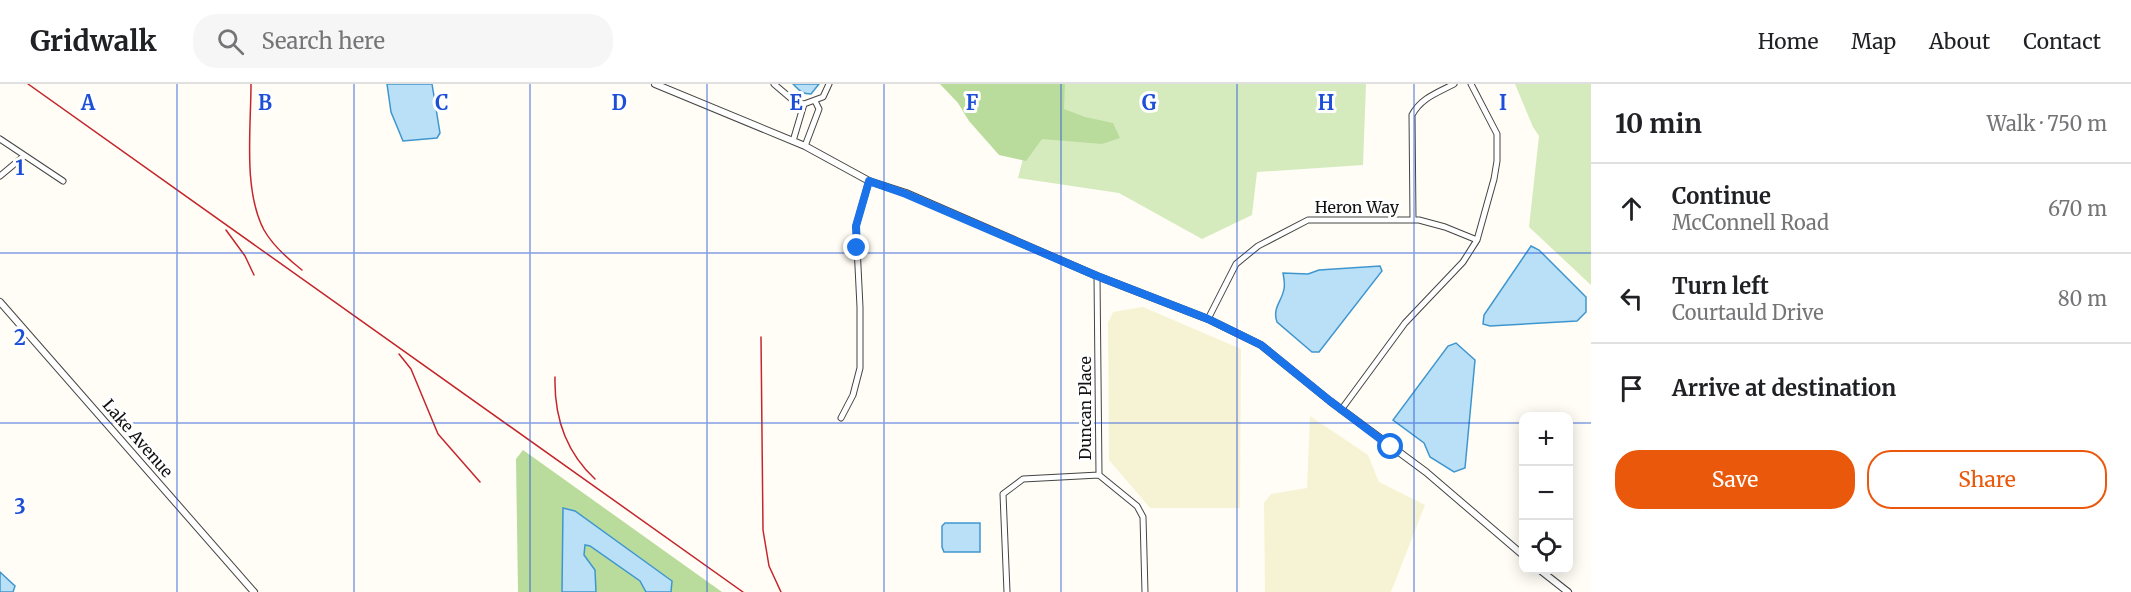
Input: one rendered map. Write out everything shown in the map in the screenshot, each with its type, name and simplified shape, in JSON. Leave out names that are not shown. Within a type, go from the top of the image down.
[{"type":"street","points":[[655,84],[805,146],[869,181],[915,197],[1097,276],[1208,319],[1261,345],[1341,410],[1426,472],[1519,552]]},
{"type":"street","points":[[774,84],[794,101],[804,104],[823,97],[829,84]]},
{"type":"street","points":[[1413,220],[1412,116],[1417,105],[1454,84]]},
{"type":"street","points":[[1341,410],[1405,323],[1463,262],[1476,240],[1494,179],[1497,134],[1471,84]]},
{"type":"street","points":[[805,146],[819,109],[815,101]]},
{"type":"street","points":[[793,141],[804,104]]},
{"type":"street","points":[[0,139],[63,181]]},
{"type":"street","points":[[0,176],[24,156]]},
{"type":"street","points":[[842,418],[853,395],[860,368],[856,226],[869,181]]},
{"type":"street","name":"Heron Way","points":[[1208,319],[1236,264],[1257,246],[1308,220],[1413,220],[1445,227],[1476,240]]},
{"type":"street","name":"Duncan Place","points":[[1097,276],[1099,475],[1137,506],[1143,517],[1145,592]]},
{"type":"street","name":"Lake Avenue","points":[[0,302],[254,592]]},
{"type":"street","points":[[1007,592],[1003,494],[1023,479],[1099,475]]},
{"type":"street","points":[[1545,574],[1568,592]]},
{"type":"shaded area","points":[[1143,307],[1241,349],[1240,508],[1150,508],[1109,460],[1108,323],[1113,312]]},
{"type":"shaded area","points":[[1310,416],[1368,455],[1379,482],[1425,505],[1391,592],[1265,592],[1264,503],[1271,494],[1307,488]]},
{"type":"green space","points":[[940,84],[1065,84],[1064,109],[1085,117],[1113,123],[1120,138],[1102,144],[1042,139],[1026,161],[999,155]]},
{"type":"green space","points":[[1042,84],[1366,84],[1363,165],[1257,172],[1252,215],[1202,239],[1119,193],[1018,178]]},
{"type":"green space","points":[[1515,84],[1591,84],[1591,285],[1529,227],[1539,136]]},
{"type":"green space","points":[[523,450],[722,592],[518,592],[516,459]]},
{"type":"water","points":[[387,84],[432,84],[440,133],[437,138],[403,141],[391,112]]},
{"type":"water","points":[[793,84],[819,84],[811,94],[802,92]]},
{"type":"water","points":[[1531,246],[1539,250],[1586,297],[1586,312],[1577,321],[1490,326],[1483,324],[1484,315]]},
{"type":"water","points":[[1380,266],[1382,271],[1319,352],[1312,352],[1277,322],[1276,309],[1284,287],[1283,273],[1308,274],[1319,270]]},
{"type":"water","points":[[1456,343],[1475,360],[1465,468],[1454,472],[1430,457],[1424,443],[1393,420],[1448,346]]},
{"type":"water","points":[[563,508],[575,511],[672,581],[671,592],[646,592],[640,581],[590,546],[585,545],[584,555],[595,570],[596,592],[562,592]]},
{"type":"water","points":[[945,523],[980,523],[980,552],[944,552],[942,526]]},
{"type":"water","points":[[0,572],[15,586],[13,592],[0,592]]},
{"type":"railway","points":[[28,84],[743,592]]},
{"type":"railway","points":[[251,84],[250,159],[253,197],[257,214],[272,241],[302,270]]},
{"type":"railway","points":[[226,230],[245,256],[254,275]]},
{"type":"railway","points":[[761,337],[763,530],[769,566],[781,592]]},
{"type":"railway","points":[[399,354],[411,369],[438,434],[480,482]]},
{"type":"railway","points":[[555,377],[557,406],[569,445],[595,479]]},
{"type":"route","points":[[857,248],[856,226],[869,181],[906,194],[1097,276],[1208,319],[1261,345],[1391,447]]}]
